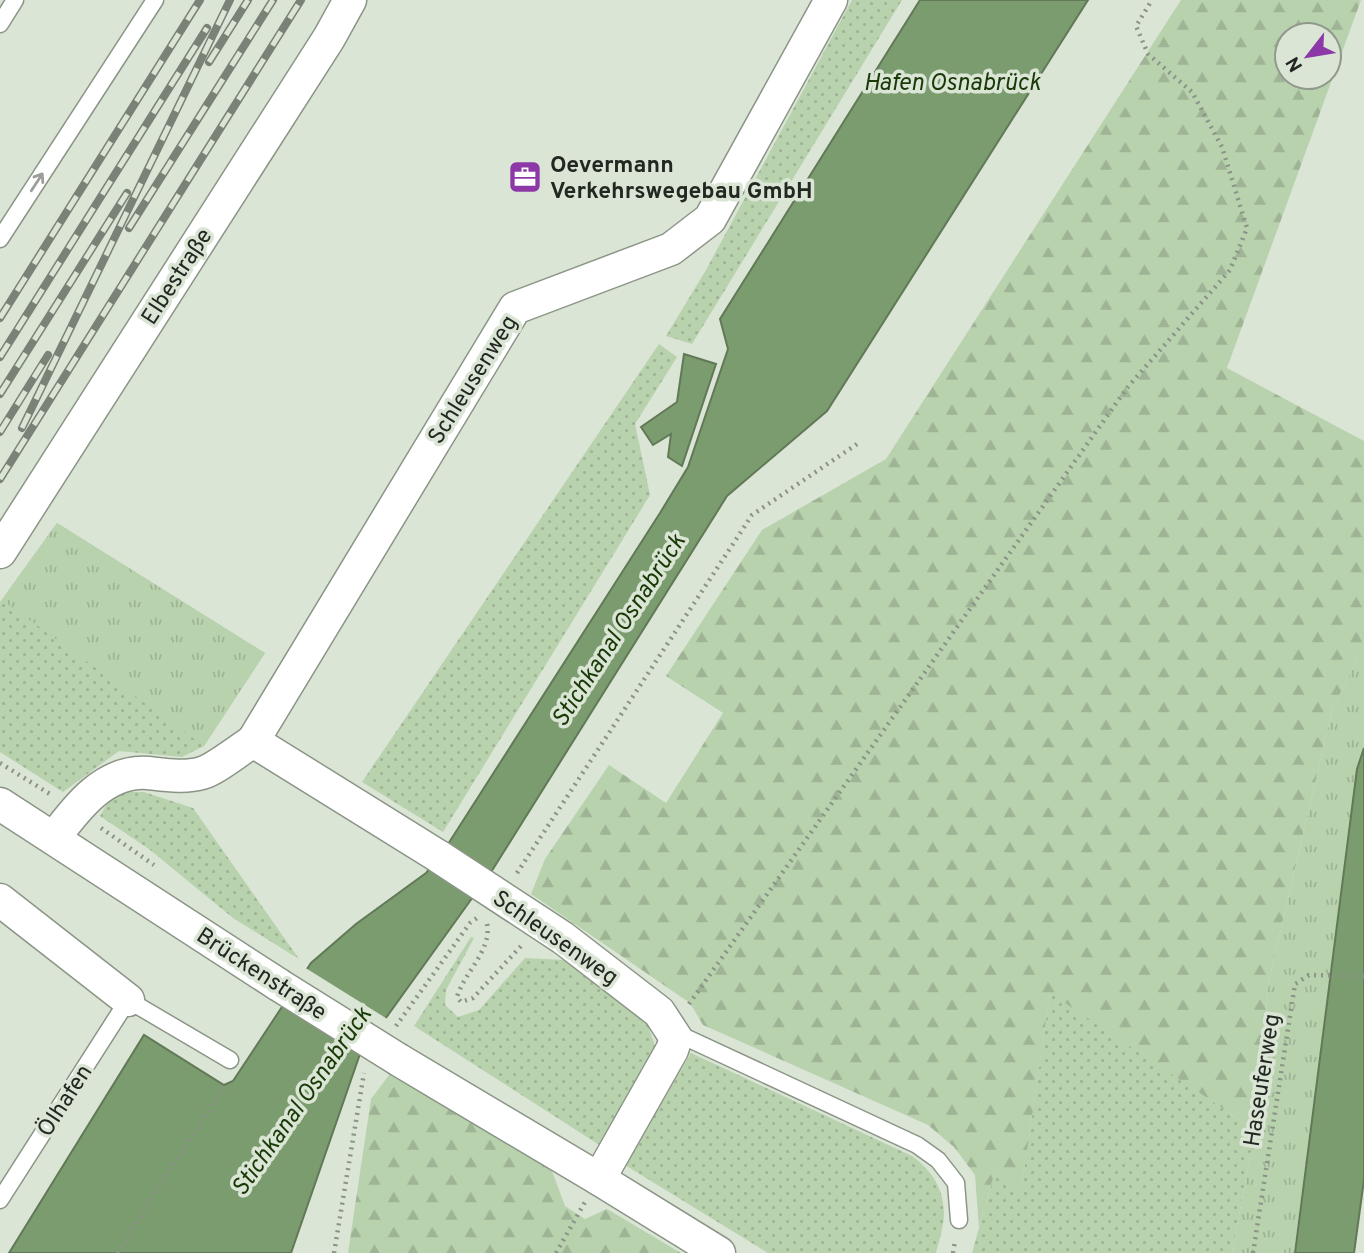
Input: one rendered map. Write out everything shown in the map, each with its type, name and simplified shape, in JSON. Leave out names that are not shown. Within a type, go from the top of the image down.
[{"type":"street","name":"Elbestraße","points":[[0,552],[321,50],[350,0]]},
{"type":"street","name":"Schleusenweg","points":[[54,838],[75,810],[97,789],[116,777],[144,773],[173,776],[204,773],[253,741],[516,308],[671,249],[709,219],[831,0]]},
{"type":"street","name":"Schleusenweg","points":[[253,741],[439,856],[563,938],[659,1012],[672,1031]]},
{"type":"street","name":"Brückenstraße","points":[[0,804],[279,985],[394,1048],[719,1253]]},
{"type":"street","points":[[0,900],[128,1000]]},
{"type":"street","points":[[599,1179],[673,1051],[676,1038],[672,1031]]},
{"type":"lane","points":[[0,24],[15,0]]},
{"type":"lane","points":[[0,239],[155,0]]},
{"type":"lane","points":[[128,1000],[230,1060]]},
{"type":"lane","name":"Ölhafen","points":[[0,1200],[128,1000]]},
{"type":"lane","name":"Schleusenweg","points":[[672,1031],[917,1145],[938,1160],[956,1183],[959,1220]]},
{"type":"path","points":[[672,1031],[1127,388],[1230,270],[1247,228],[1222,147],[1192,92],[1148,54],[1136,26],[1152,0]]},
{"type":"path","points":[[515,876],[752,515],[860,442]]},
{"type":"path","points":[[394,1048],[470,923],[477,918],[488,924],[488,936],[475,964],[461,985],[457,998],[461,1002],[473,998],[524,943],[563,938]]},
{"type":"path","name":"Haseuferweg","points":[[1253,1253],[1295,984],[1309,975],[1364,976]]},
{"type":"path","points":[[334,1253],[365,1069]]},
{"type":"path","points":[[117,1253],[224,1086]]},
{"type":"path","points":[[556,1253],[599,1179]]},
{"type":"green space","points":[[852,0],[902,0],[692,344],[666,336],[706,270]]},
{"type":"green space","points":[[1181,0],[1361,0],[1343,49],[1343,21],[1273,21],[1273,91],[1328,91],[1227,368],[1364,441],[1364,646],[1332,710],[1269,980],[1255,1130],[1050,993],[1021,1192],[995,1171],[979,1228],[975,1175],[954,1147],[928,1125],[703,1025],[690,1003],[531,894],[545,859],[609,765],[666,803],[723,713],[666,676],[762,530],[886,459]]},
{"type":"green space","points":[[659,344],[677,357],[635,424],[650,495],[443,832],[362,782]]},
{"type":"green space","points":[[57,523],[265,653],[204,746],[182,757],[119,751],[63,792],[0,752],[0,602]]},
{"type":"green space","points":[[57,523],[265,653],[204,746],[2,600]]},
{"type":"green space","points":[[1364,646],[1364,748],[1357,769],[1294,1253],[1232,1253],[1255,1130],[1269,980],[1332,710]]},
{"type":"green space","points":[[124,792],[144,792],[193,808],[299,959],[233,918],[149,849],[100,816],[108,802]]},
{"type":"green space","points":[[471,937],[474,938],[446,990],[445,1005],[458,1017],[479,1010],[525,958],[565,960],[647,1022],[655,1046],[601,1146],[414,1026]]},
{"type":"green space","points":[[1050,992],[1255,1130],[1232,1253],[972,1253],[995,1171],[1021,1191]]},
{"type":"green space","points":[[691,1053],[912,1156],[931,1174],[941,1195],[944,1213],[936,1253],[768,1253],[625,1165]]},
{"type":"green space","points":[[392,1071],[552,1171],[565,1206],[585,1219],[607,1209],[681,1253],[348,1253],[371,1099]]},
{"type":"water","points":[[920,0],[1088,0],[827,411],[727,496],[493,869],[360,1054],[291,1253],[9,1253],[144,1035],[224,1085],[233,1081],[311,963],[356,924],[426,873],[450,841],[688,467],[728,349],[720,319]]},
{"type":"water","points":[[684,354],[716,364],[682,466],[668,457],[671,434],[653,445],[641,427],[677,402]]},
{"type":"water","points":[[1364,748],[1364,1180],[1354,1253],[1295,1253],[1357,769]]},
{"type":"pier","points":[[304,967],[389,1020],[364,1054],[280,1003]]},
{"type":"railway","points":[[0,318],[200,0]]},
{"type":"railway","points":[[22,428],[230,0]]},
{"type":"railway","points":[[209,62],[248,0]]},
{"type":"railway","points":[[129,228],[273,0]]},
{"type":"railway","points":[[0,479],[301,0]]},
{"type":"railway","points":[[0,357],[207,28]]},
{"type":"railway","points":[[0,394],[127,193]]},
{"type":"railway","points":[[0,432],[48,355]]},
{"type":"place","name":"Oevermann Verkehrswegebau GmbH","points":[[525,177]]},
{"type":"water label","name":"Hafen Osnabrück","points":[[952,82]]},
{"type":"water label","name":"Stichkanal Osnabrück","points":[[618,630]]},
{"type":"water label","name":"Stichkanal Osnabrück","points":[[301,1101]]}]
